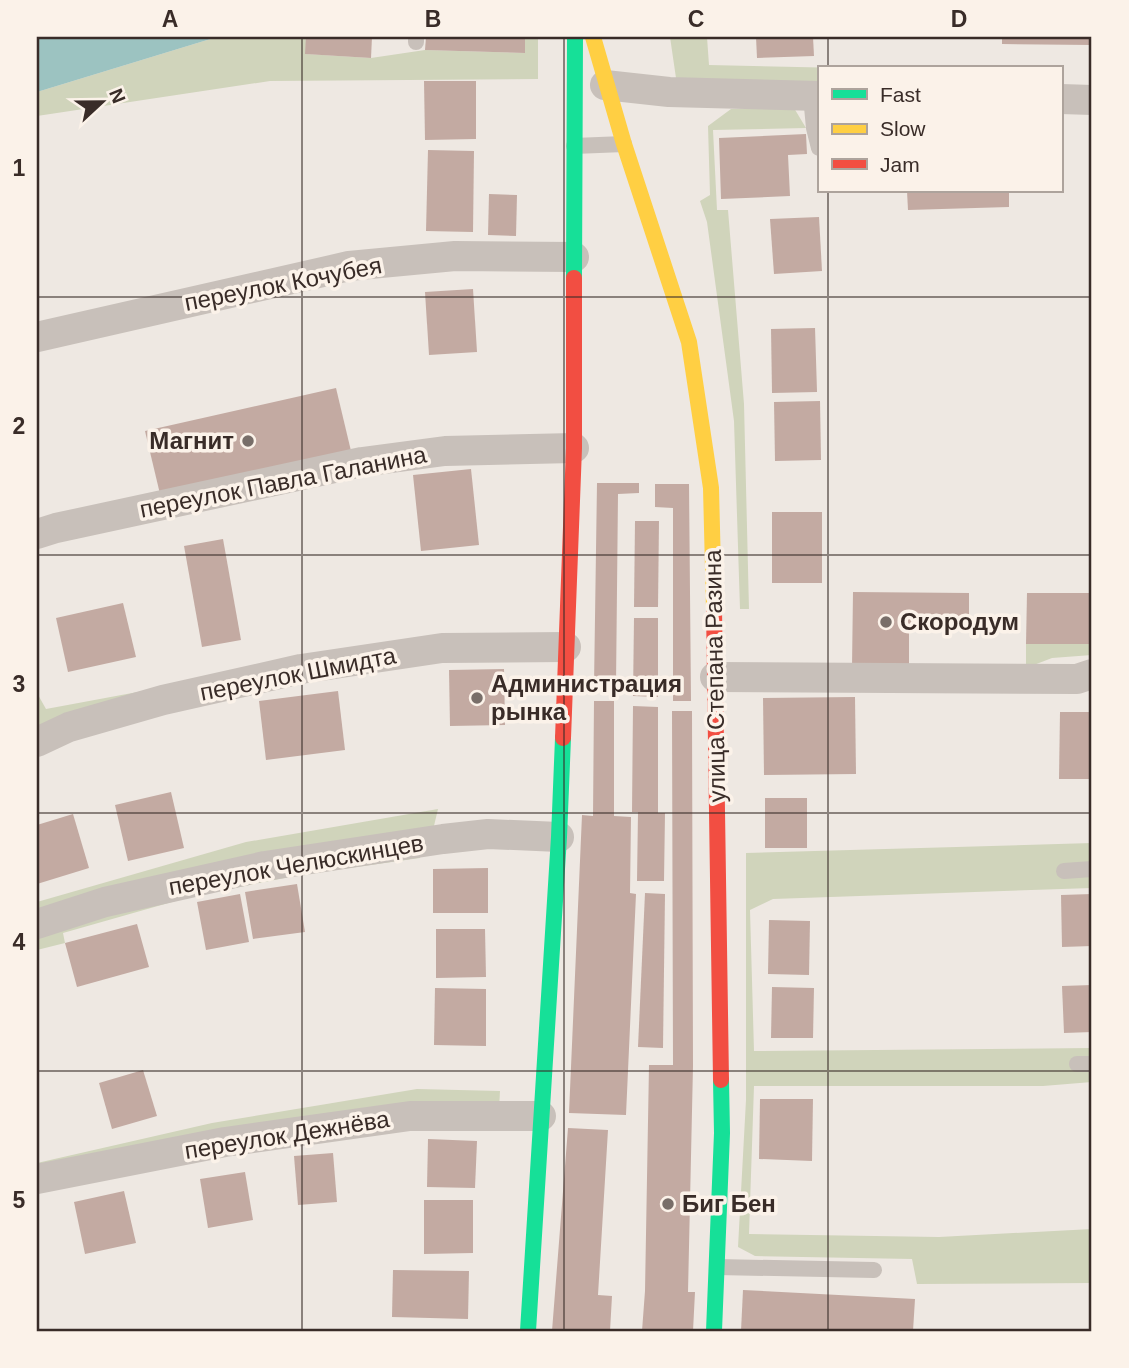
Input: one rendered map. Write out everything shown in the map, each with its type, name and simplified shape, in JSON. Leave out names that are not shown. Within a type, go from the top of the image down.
[{"type":"main road","points":[[528,1331],[559,837],[574,448],[575,37]]},
{"type":"main road","name":"улица Степана Разина","points":[[593,37],[624,144],[689,342],[711,488],[722,1120],[714,1331]]},
{"type":"street","points":[[606,85],[668,92],[815,96]]},
{"type":"street","points":[[1062,99],[1092,100]]},
{"type":"street","name":"переулок Кочубея","points":[[37,337],[349,266],[455,256],[574,257]]},
{"type":"street","name":"переулок Павла Галанина","points":[[37,534],[362,462],[445,451],[574,448]]},
{"type":"street","name":"переулок Шмидта","points":[[37,742],[69,727],[163,700],[302,669],[442,648],[566,647]]},
{"type":"street","points":[[715,677],[1076,678],[1092,674]]},
{"type":"street","name":"переулок Челюскинцев","points":[[37,924],[105,902],[265,866],[465,836],[488,834],[559,837]]},
{"type":"street","name":"переулок Дежнёва","points":[[37,1179],[225,1142],[410,1116],[541,1116]]},
{"type":"lane","points":[[815,96],[814,128],[818,144]]},
{"type":"lane","points":[[575,146],[624,144]]},
{"type":"lane","points":[[1064,871],[1092,869]]},
{"type":"lane","points":[[717,1266],[874,1270]]},
{"type":"green space","points":[[217,37],[306,37],[306,54],[371,58],[425,50],[525,53],[525,37],[538,37],[538,79],[270,81],[37,116],[37,92]]},
{"type":"green space","points":[[670,37],[707,37],[709,65],[818,67],[818,84],[676,78]]},
{"type":"green space","points":[[794,108],[806,128],[713,130],[717,210],[728,210],[744,404],[749,609],[740,609],[734,421],[707,222],[700,201],[710,195],[708,126],[731,109]]},
{"type":"green space","points":[[1026,644],[1092,644],[1092,655],[1052,658],[1026,668]]},
{"type":"green space","points":[[186,683],[37,731],[37,693],[46,709]]},
{"type":"green space","points":[[438,809],[433,830],[37,916],[37,902],[246,842]]},
{"type":"green space","points":[[1092,843],[1092,888],[773,899],[750,910],[754,1051],[1092,1048],[1092,1082],[1043,1086],[754,1086],[749,1234],[939,1237],[1092,1229],[1092,1283],[917,1284],[912,1259],[755,1256],[738,1247],[746,1100],[746,853]]},
{"type":"green space","points":[[421,851],[420,858],[300,875],[193,896],[63,933],[65,943],[37,950],[37,936],[108,912],[263,875]]},
{"type":"green space","points":[[417,1089],[500,1091],[499,1109],[37,1173],[37,1163],[212,1123]]},
{"type":"water","points":[[37,37],[217,37],[37,92]]},
{"type":"building","points":[[306,37],[372,37],[371,58],[305,54]]},
{"type":"building","points":[[426,37],[525,37],[525,53],[425,50]]},
{"type":"building","points":[[756,37],[813,37],[814,56],[757,58]]},
{"type":"building","points":[[1002,37],[1092,37],[1092,45],[1002,44]]},
{"type":"building","points":[[424,81],[476,81],[476,139],[425,140]]},
{"type":"building","points":[[806,134],[807,154],[788,155],[790,196],[721,199],[719,138]]},
{"type":"building","points":[[428,150],[474,151],[473,232],[426,231]]},
{"type":"building","points":[[907,192],[1009,192],[1009,207],[908,210]]},
{"type":"building","points":[[489,194],[517,195],[516,236],[488,235]]},
{"type":"building","points":[[819,217],[822,271],[774,274],[770,219]]},
{"type":"building","points":[[473,289],[477,352],[429,355],[425,292]]},
{"type":"building","points":[[815,328],[817,392],[772,393],[771,329]]},
{"type":"building","name":"Магнит","points":[[336,388],[351,451],[160,494],[145,431]]},
{"type":"building","points":[[820,401],[821,460],[775,461],[774,402]]},
{"type":"building","points":[[471,469],[479,545],[421,551],[413,475]]},
{"type":"building","points":[[597,483],[639,483],[639,493],[618,494],[616,685],[594,686]]},
{"type":"building","points":[[655,484],[689,484],[691,701],[673,701],[673,508],[655,507]]},
{"type":"building","points":[[772,512],[822,512],[822,583],[772,583]]},
{"type":"building","points":[[635,521],[659,521],[658,607],[634,607]]},
{"type":"building","points":[[223,539],[241,640],[202,647],[184,546]]},
{"type":"building","points":[[853,592],[969,593],[969,625],[909,625],[909,667],[852,667]]},
{"type":"building","points":[[1027,593],[1092,593],[1092,644],[1026,644]]},
{"type":"building","points":[[123,603],[136,657],[68,672],[56,618]]},
{"type":"building","points":[[634,618],[658,618],[658,697],[633,696]]},
{"type":"building","name":"Администрация рынка","points":[[504,669],[505,725],[450,726],[449,670]]},
{"type":"building","points":[[338,691],[345,750],[266,760],[259,701]]},
{"type":"building","points":[[855,697],[856,774],[764,775],[763,698]]},
{"type":"building","points":[[594,701],[614,701],[614,816],[631,817],[630,893],[636,894],[626,1115],[569,1113],[582,815],[593,816]]},
{"type":"building","points":[[633,706],[658,707],[658,813],[665,813],[664,881],[637,881],[638,812],[632,812]]},
{"type":"building","points":[[672,711],[692,711],[693,1066],[688,1292],[695,1292],[693,1331],[642,1331],[649,1065],[673,1065]]},
{"type":"building","points":[[1060,712],[1092,712],[1092,779],[1059,779]]},
{"type":"building","points":[[171,792],[184,848],[128,861],[115,805]]},
{"type":"building","points":[[765,798],[807,798],[807,848],[765,848]]},
{"type":"building","points":[[73,814],[89,868],[37,884],[37,825]]},
{"type":"building","points":[[488,868],[488,913],[433,913],[433,869]]},
{"type":"building","points":[[297,884],[305,932],[253,939],[245,892]]},
{"type":"building","points":[[645,893],[665,894],[663,1048],[638,1047]]},
{"type":"building","points":[[240,894],[249,942],[206,950],[197,902]]},
{"type":"building","points":[[1092,894],[1092,946],[1062,947],[1061,895]]},
{"type":"building","points":[[769,920],[810,921],[809,975],[768,974]]},
{"type":"building","points":[[137,924],[149,967],[77,987],[65,943]]},
{"type":"building","points":[[436,929],[485,929],[486,977],[436,978]]},
{"type":"building","points":[[1092,985],[1092,1032],[1064,1033],[1062,986]]},
{"type":"building","points":[[772,987],[814,988],[813,1038],[771,1038]]},
{"type":"building","points":[[435,988],[486,989],[486,1046],[434,1045]]},
{"type":"building","points":[[143,1070],[157,1116],[112,1129],[99,1083]]},
{"type":"building","points":[[760,1099],[813,1099],[812,1161],[759,1159]]},
{"type":"building","points":[[568,1128],[608,1130],[598,1295],[612,1296],[610,1331],[552,1331]]},
{"type":"building","points":[[428,1139],[477,1141],[475,1188],[427,1187]]},
{"type":"building","points":[[333,1153],[337,1202],[298,1205],[294,1156]]},
{"type":"building","points":[[245,1172],[253,1220],[208,1228],[200,1179]]},
{"type":"building","points":[[124,1191],[136,1243],[85,1254],[74,1202]]},
{"type":"building","points":[[424,1200],[473,1200],[473,1253],[424,1254]]},
{"type":"building","points":[[393,1270],[469,1271],[468,1319],[392,1317]]},
{"type":"building","points":[[743,1290],[915,1299],[913,1331],[741,1331]]},
{"type":"traffic: fast","points":[[574,278],[575,37]]},
{"type":"traffic: fast","points":[[528,1331],[563,738]]},
{"type":"traffic: fast","points":[[714,1331],[722,1133],[721,1080]]},
{"type":"traffic: slow","points":[[593,37],[624,144],[689,342],[711,488],[714,609]]},
{"type":"traffic: jam","points":[[563,738],[574,448],[574,278]]},
{"type":"traffic: jam","points":[[714,609],[721,1080]]},
{"type":"place","name":"Магнит","points":[[248,441]]},
{"type":"place","name":"Скородум","points":[[886,622]]},
{"type":"place","name":"Администрация рынка","points":[[477,698]]},
{"type":"place","name":"Биг Бен","points":[[668,1204]]}]
